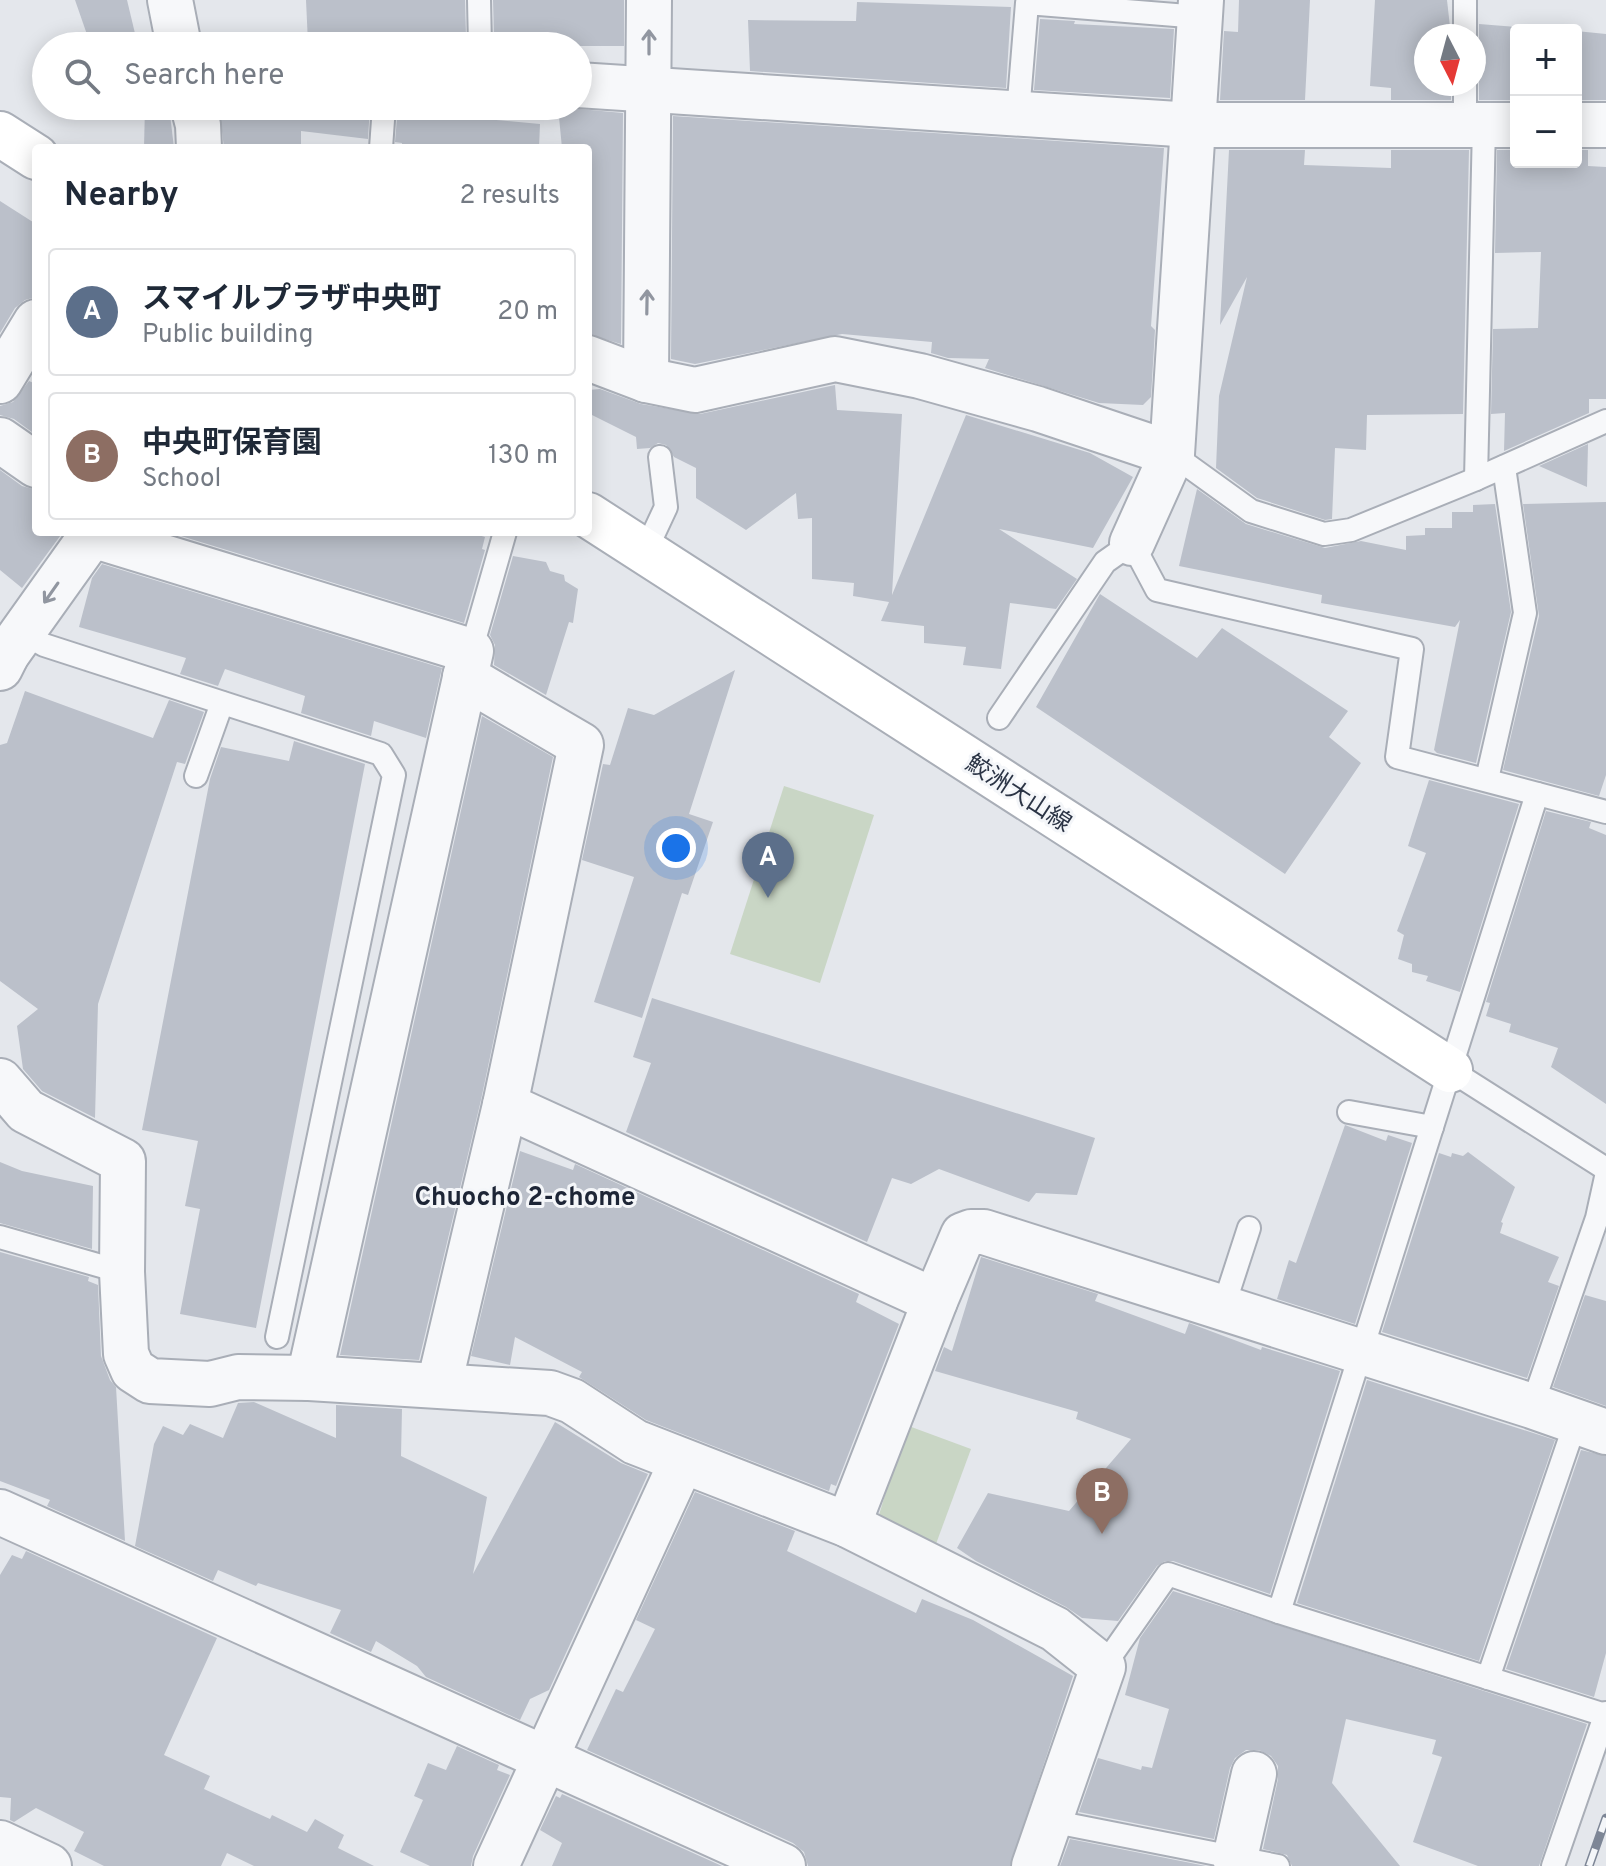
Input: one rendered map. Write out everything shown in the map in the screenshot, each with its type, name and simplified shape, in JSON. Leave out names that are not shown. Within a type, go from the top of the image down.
[{"type":"main road","points":[[0,134],[32,154]]},
{"type":"main road","name":"鮫洲大山線","points":[[592,518],[1450,1070]]},
{"type":"street","points":[[170,0],[176,32]]},
{"type":"street","points":[[646,380],[649,0]]},
{"type":"street","points":[[1132,543],[1172,454],[1200,8]]},
{"type":"street","points":[[592,86],[1193,125],[1483,115]]},
{"type":"street","points":[[197,120],[199,144]]},
{"type":"street","points":[[1582,125],[1606,125]]},
{"type":"street","points":[[0,381],[32,329]]},
{"type":"street","points":[[592,360],[646,380],[695,390],[835,359],[920,376],[1008,400],[1172,454]]},
{"type":"street","points":[[0,440],[32,462]]},
{"type":"street","points":[[8,652],[91,536]]},
{"type":"street","points":[[102,536],[468,664],[581,745],[505,1105],[439,1385]]},
{"type":"street","points":[[309,1378],[468,664]]},
{"type":"street","points":[[0,1081],[26,1111],[123,1161],[122,1272],[126,1354],[133,1370],[150,1381],[210,1384],[238,1377],[309,1378],[550,1393],[572,1401],[635,1442],[848,1525],[1055,1629],[1103,1667],[1034,1866]]},
{"type":"street","points":[[505,1105],[935,1301]]},
{"type":"street","points":[[848,1525],[935,1301],[963,1235],[971,1232],[984,1232],[1591,1426]]},
{"type":"street","points":[[496,1866],[682,1461]]},
{"type":"street","points":[[0,1512],[783,1866]]},
{"type":"street","points":[[1235,1858],[1254,1774]]},
{"type":"street","points":[[0,1843],[49,1866]]},
{"type":"lane","points":[[479,0],[480,32]]},
{"type":"lane","points":[[1465,0],[1465,24]]},
{"type":"lane","points":[[1018,113],[1027,3],[1200,8]]},
{"type":"lane","points":[[1476,479],[1483,115]]},
{"type":"lane","points":[[381,144],[383,120]]},
{"type":"lane","points":[[1172,454],[1251,511],[1324,534],[1351,530],[1606,421]]},
{"type":"lane","points":[[645,552],[666,507],[660,457]]},
{"type":"lane","points":[[1487,779],[1525,613],[1504,467]]},
{"type":"lane","points":[[468,664],[504,536]]},
{"type":"lane","points":[[999,718],[1105,562],[1132,543],[1157,590],[1412,649],[1397,757],[1606,812]]},
{"type":"lane","points":[[8,652],[44,645],[381,754],[394,775],[277,1337]]},
{"type":"lane","points":[[196,776],[222,703]]},
{"type":"lane","points":[[1279,1612],[1537,794]]},
{"type":"lane","points":[[1450,1070],[1606,1169]]},
{"type":"lane","points":[[1349,1112],[1432,1127]]},
{"type":"lane","points":[[1532,1406],[1597,1218],[1606,1177]]},
{"type":"lane","points":[[1223,1308],[1249,1228]]},
{"type":"lane","points":[[0,1237],[122,1272]]},
{"type":"lane","points":[[1488,1678],[1591,1426]]},
{"type":"lane","points":[[1103,1667],[1168,1574],[1279,1612],[1606,1714],[1553,1866]]},
{"type":"lane","points":[[1050,1821],[1278,1866]]},
{"type":"green space","points":[[784,786],[874,815],[820,983],[730,954]]},
{"type":"green space","points":[[906,1425],[971,1449],[933,1552],[876,1525]]},
{"type":"building","points":[[75,0],[127,0],[135,32],[86,32]]},
{"type":"building","points":[[306,0],[465,0],[466,32],[307,32]]},
{"type":"building","points":[[493,0],[624,0],[624,46],[592,46],[592,32],[494,32]]},
{"type":"building","points":[[1239,0],[1310,0],[1305,100],[1220,100],[1224,31],[1238,32]]},
{"type":"building","points":[[1375,0],[1447,0],[1450,24],[1414,24],[1414,96],[1451,96],[1451,100],[1391,100],[1391,88],[1370,86]]},
{"type":"building","points":[[857,2],[1011,7],[1006,88],[750,71],[748,20],[856,21]]},
{"type":"building","points":[[1040,19],[1075,21],[1074,24],[1174,29],[1170,98],[1034,90]]},
{"type":"building","points":[[1486,25],[1510,26],[1510,100],[1479,100],[1479,96],[1486,96]]},
{"type":"building","points":[[1582,32],[1606,34],[1606,100],[1582,100]]},
{"type":"building","points":[[592,110],[623,113],[621,344],[592,335],[592,144],[562,144],[559,120],[592,120]]},
{"type":"building","points":[[673,116],[1164,148],[1151,326],[1155,330],[1151,397],[1143,405],[1099,403],[985,368],[989,359],[948,358],[931,353],[932,342],[842,334],[695,364],[671,359]]},
{"type":"building","points":[[145,120],[171,120],[174,144],[144,144]]},
{"type":"building","points":[[221,120],[369,120],[368,139],[301,131],[301,144],[224,144]]},
{"type":"building","points":[[397,120],[497,120],[540,124],[539,144],[395,142]]},
{"type":"building","points":[[1229,150],[1305,150],[1304,165],[1391,168],[1391,150],[1469,150],[1463,414],[1367,415],[1366,450],[1335,448],[1332,519],[1325,520],[1257,498],[1216,468],[1219,396],[1247,277],[1220,325]]},
{"type":"building","points":[[1497,150],[1510,150],[1510,168],[1582,168],[1582,150],[1588,150],[1588,166],[1606,167],[1606,399],[1589,399],[1589,413],[1504,451],[1505,413],[1491,414],[1493,329],[1538,328],[1541,252],[1495,253]]},
{"type":"building","points":[[0,201],[32,221],[32,298],[15,308],[0,333]]},
{"type":"building","points":[[29,381],[32,382],[32,432],[14,419],[0,415],[0,406],[13,402]]},
{"type":"building","points":[[835,385],[837,410],[902,414],[892,595],[966,415],[1090,453],[1133,477],[1093,548],[999,529],[1077,579],[1056,609],[1010,603],[1001,669],[963,665],[966,647],[924,643],[924,626],[881,621],[889,602],[853,596],[854,583],[812,579],[812,518],[798,519],[796,493],[746,530],[696,498],[696,468],[674,457],[666,445],[658,443],[650,448],[637,449],[636,437],[592,415],[592,390],[600,389],[641,404],[700,414]]},
{"type":"building","points":[[1588,444],[1587,487],[1539,466]]},
{"type":"building","points":[[0,470],[22,486],[32,489],[32,536],[60,536],[22,588],[0,570]]},
{"type":"building","points":[[1197,489],[1246,524],[1325,548],[1361,541],[1406,550],[1406,536],[1425,535],[1425,528],[1452,528],[1452,512],[1473,512],[1473,505],[1495,504],[1511,612],[1476,763],[1434,750],[1460,620],[1455,627],[1321,603],[1322,595],[1179,566]]},
{"type":"building","points":[[1606,502],[1606,775],[1599,796],[1503,770],[1539,616],[1523,504]]},
{"type":"building","points":[[181,536],[485,537],[482,549],[485,550],[464,623]]},
{"type":"building","points":[[513,556],[546,562],[550,571],[564,575],[565,581],[578,589],[573,623],[569,622],[546,695],[494,665],[495,645],[490,635]]},
{"type":"building","points":[[102,564],[442,668],[426,738],[374,721],[371,736],[301,713],[305,696],[225,669],[218,686],[180,674],[186,658],[79,627],[92,578]]},
{"type":"building","points":[[1100,594],[1197,658],[1222,628],[1348,711],[1329,737],[1361,763],[1285,874],[1036,707]]},
{"type":"building","points":[[735,670],[689,814],[713,822],[688,895],[682,893],[642,1018],[594,1002],[634,877],[582,860],[603,764],[610,765],[628,708],[654,715]]},
{"type":"building","points":[[25,691],[153,738],[169,700],[204,712],[185,764],[177,762],[98,1004],[95,1118],[42,1091],[23,1069],[17,1026],[38,1009],[0,981],[0,745],[7,743]]},
{"type":"building","points":[[482,716],[553,757],[481,1100],[419,1360],[340,1355]]},
{"type":"building","points":[[294,741],[365,764],[256,1328],[180,1314],[200,1209],[185,1206],[198,1141],[142,1130],[210,779],[221,747],[289,761]]},
{"type":"building","points":[[1429,780],[1519,804],[1460,992],[1426,981],[1428,976],[1412,972],[1412,964],[1398,959],[1404,935],[1397,931],[1426,853],[1408,846]]},
{"type":"building","points":[[1546,811],[1591,822],[1589,828],[1606,835],[1606,1104],[1551,1067],[1558,1048],[1509,1032],[1511,1024],[1486,1016],[1490,1003],[1486,1002]]},
{"type":"building","points":[[652,998],[1095,1138],[1077,1195],[1036,1193],[1029,1202],[939,1169],[911,1184],[892,1178],[867,1242],[626,1132],[651,1063],[633,1057]]},
{"type":"building","points":[[1345,1125],[1386,1141],[1388,1135],[1412,1143],[1355,1324],[1277,1299],[1289,1260],[1296,1263]]},
{"type":"building","points":[[520,1151],[573,1170],[575,1164],[859,1294],[856,1302],[899,1324],[836,1486],[831,1484],[829,1491],[646,1420],[579,1377],[582,1372],[515,1337],[510,1365],[471,1356]]},
{"type":"building","points":[[1468,1152],[1515,1187],[1501,1222],[1500,1233],[1559,1257],[1548,1282],[1559,1286],[1527,1378],[1382,1332],[1439,1153],[1451,1157],[1452,1153],[1463,1156]]},
{"type":"building","points":[[0,1162],[22,1171],[93,1186],[92,1249],[0,1223]]},
{"type":"building","points":[[0,1252],[89,1277],[88,1281],[98,1285],[101,1356],[116,1387],[125,1541],[47,1506],[50,1500],[0,1481]]},
{"type":"building","points":[[981,1257],[1098,1294],[1095,1301],[1185,1334],[1189,1323],[1261,1350],[1262,1347],[1340,1371],[1270,1594],[1165,1561],[1157,1566],[1118,1621],[1082,1618],[957,1548],[988,1493],[1069,1511],[1131,1439],[1076,1419],[1078,1412],[935,1371],[944,1347],[952,1351]]},
{"type":"building","points":[[1585,1295],[1606,1301],[1606,1406],[1553,1387]]},
{"type":"building","points":[[1367,1380],[1555,1440],[1479,1661],[1297,1603]]},
{"type":"building","points":[[254,1402],[336,1438],[336,1405],[402,1409],[401,1456],[487,1497],[473,1574],[555,1422],[621,1463],[648,1474],[549,1690],[530,1699],[520,1720],[426,1677],[417,1666],[376,1641],[371,1652],[330,1633],[341,1610],[258,1583],[256,1586],[218,1570],[213,1581],[135,1546],[154,1444],[163,1426],[183,1435],[190,1424],[223,1438],[238,1403]]},
{"type":"building","points":[[1581,1450],[1606,1456],[1606,1653],[1594,1697],[1506,1669]]},
{"type":"building","points":[[695,1492],[795,1531],[787,1551],[916,1613],[922,1599],[973,1620],[1073,1676],[1010,1866],[808,1866],[804,1852],[793,1843],[587,1750],[616,1689],[623,1692],[655,1629],[636,1620]]},
{"type":"building","points":[[26,1551],[217,1638],[164,1755],[210,1776],[204,1789],[270,1819],[272,1815],[307,1832],[315,1819],[344,1835],[338,1848],[374,1866],[254,1866],[227,1853],[221,1866],[104,1866],[74,1851],[84,1832],[36,1808],[14,1822],[10,1820],[11,1798],[0,1797],[0,1575],[12,1555],[22,1559]]},
{"type":"building","points":[[1173,1591],[1587,1724],[1539,1866],[1478,1866],[1413,1842],[1442,1757],[1432,1754],[1436,1740],[1346,1719],[1332,1783],[1400,1866],[1292,1866],[1287,1855],[1263,1849],[1278,1766],[1271,1756],[1259,1750],[1246,1750],[1235,1758],[1214,1839],[1079,1812],[1098,1758],[1141,1770],[1142,1766],[1152,1768],[1169,1709],[1125,1695],[1140,1638]]},
{"type":"building","points":[[457,1746],[499,1765],[497,1770],[510,1775],[471,1866],[430,1866],[400,1852],[423,1800],[414,1796],[428,1763],[446,1770]]},
{"type":"building","points":[[562,1794],[722,1866],[552,1866],[562,1843],[540,1830],[556,1796],[560,1798]]},
{"type":"building","points":[[1070,1839],[1206,1866],[1060,1866]]},
{"type":"railway","points":[[1589,1866],[1606,1818]]},
{"type":"place","name":"スマイルプラザ中央町","points":[[768,898]]},
{"type":"place","name":"中央町保育園","points":[[1102,1534]]},
{"type":"district","name":"Chuocho 2-chome","points":[[525,1196]]}]
